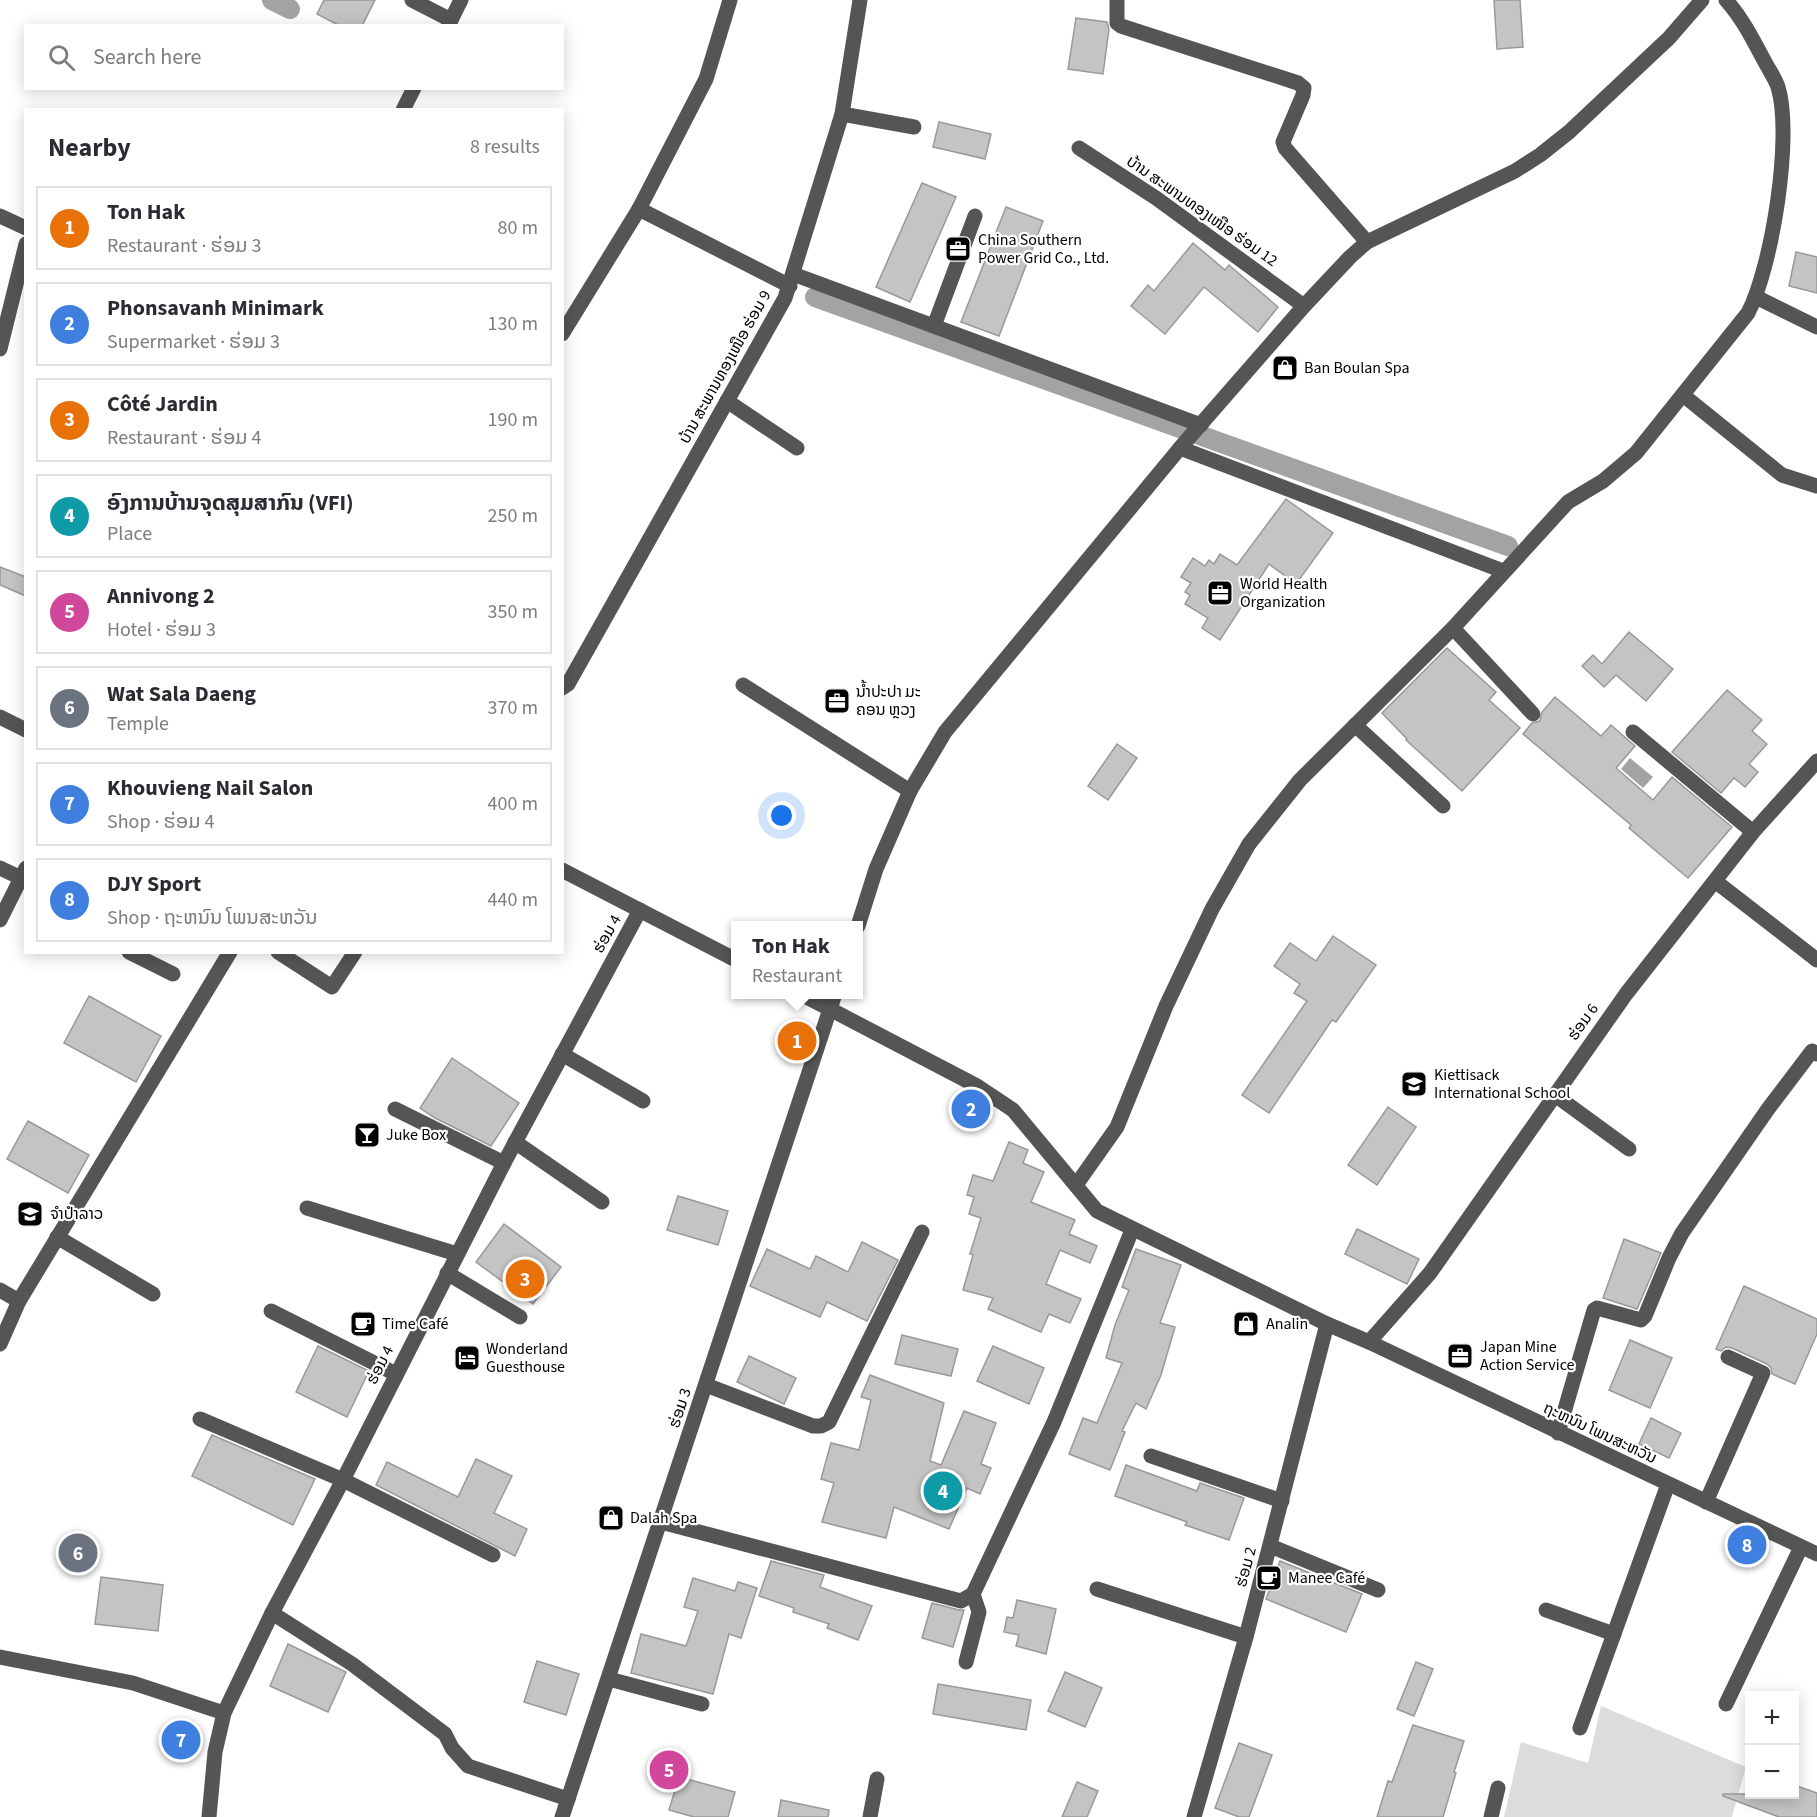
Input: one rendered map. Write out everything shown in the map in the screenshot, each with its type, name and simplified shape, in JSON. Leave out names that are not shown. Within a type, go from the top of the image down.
[{"type":"street","points":[[412,0],[449,23],[461,0]]},
{"type":"street","points":[[564,331],[639,209],[706,79],[730,0]]},
{"type":"street","name":"ບ້ານ ສະພານທອງເໜືອ ຮ່ອມ 9","points":[[564,687],[568,684],[727,401],[791,280],[843,114],[860,0]]},
{"type":"street","points":[[1118,0],[1117,23],[1120,26],[1298,83],[1304,88],[1283,142],[1367,242]]},
{"type":"street","points":[[860,921],[876,869],[910,790],[945,732],[1180,448],[1304,306],[1367,242],[1515,171],[1569,132],[1669,38],[1702,0]]},
{"type":"street","points":[[1076,1185],[1117,1127],[1166,1006],[1212,909],[1249,844],[1300,780],[1452,628],[1568,502],[1603,481],[1636,453],[1748,313],[1756,297],[1773,232],[1780,171],[1782,108],[1777,85],[1740,15],[1726,0]]},
{"type":"street","points":[[404,108],[413,90]]},
{"type":"street","points":[[843,114],[914,127]]},
{"type":"street","name":"ບ້ານ ສະພານທອງເໜືອ ຮ່ອມ 12","points":[[1079,148],[1156,198],[1304,306]]},
{"type":"street","points":[[639,209],[791,280],[934,326],[1201,424]]},
{"type":"street","points":[[0,216],[24,227]]},
{"type":"street","points":[[934,326],[975,216]]},
{"type":"street","points":[[0,349],[24,252]]},
{"type":"street","points":[[1756,297],[1817,327]]},
{"type":"street","points":[[1683,395],[1782,475],[1817,486]]},
{"type":"street","points":[[727,401],[797,448]]},
{"type":"street","points":[[1180,448],[1503,571]]},
{"type":"street","points":[[1452,628],[1533,714]]},
{"type":"street","points":[[744,685],[910,790]]},
{"type":"street","points":[[0,717],[24,729]]},
{"type":"street","points":[[1355,724],[1443,806]]},
{"type":"street","points":[[1633,732],[1753,832]]},
{"type":"street","name":"ຮ່ອມ 6","points":[[1369,1342],[1430,1273],[1626,994],[1753,832],[1817,761]]},
{"type":"street","points":[[0,868],[23,873],[19,898],[0,920]]},
{"type":"street","points":[[564,871],[731,958]]},
{"type":"street","points":[[1715,881],[1817,960]]},
{"type":"street","name":"ຮ່ອມ 4","points":[[209,1817],[215,1752],[224,1713],[272,1613],[343,1480],[504,1163],[640,910]]},
{"type":"street","points":[[133,954],[173,974]]},
{"type":"street","points":[[0,1344],[19,1301],[229,954]]},
{"type":"street","points":[[281,954],[332,987],[354,954]]},
{"type":"street","name":"ຖະຫນົນ ໂພນສະຫວັນ","points":[[810,999],[977,1086],[1013,1110],[1097,1210],[1132,1230],[1817,1554]]},
{"type":"street","name":"ຮ່ອມ 3","points":[[562,1817],[833,999]]},
{"type":"street","points":[[1558,1432],[1594,1310],[1597,1308],[1641,1320],[1645,1316],[1682,1233],[1767,1109],[1812,1051],[1817,1054]]},
{"type":"street","points":[[562,1054],[643,1101]]},
{"type":"street","points":[[1555,1095],[1629,1149]]},
{"type":"street","points":[[395,1109],[504,1163]]},
{"type":"street","points":[[515,1142],[602,1203]]},
{"type":"street","points":[[307,1208],[458,1254]]},
{"type":"street","points":[[661,1522],[961,1601],[973,1594],[1054,1422],[1132,1230]]},
{"type":"street","points":[[706,1385],[813,1426],[821,1426],[829,1422],[922,1232]]},
{"type":"street","points":[[57,1237],[153,1294]]},
{"type":"street","points":[[447,1274],[520,1317]]},
{"type":"street","points":[[0,1290],[19,1301]]},
{"type":"street","points":[[271,1311],[396,1374]]},
{"type":"street","name":"ຮ່ອມ 2","points":[[1194,1817],[1246,1637],[1327,1324]]},
{"type":"street","points":[[1706,1502],[1763,1373],[1728,1357]]},
{"type":"street","points":[[200,1419],[343,1480],[493,1555]]},
{"type":"street","points":[[1150,1456],[1282,1501]]},
{"type":"street","points":[[1580,1728],[1668,1484]]},
{"type":"street","points":[[1270,1546],[1378,1590]]},
{"type":"street","points":[[1726,1704],[1801,1547]]},
{"type":"street","points":[[1097,1589],[1246,1637]]},
{"type":"street","points":[[966,1662],[979,1612],[973,1594]]},
{"type":"street","points":[[1546,1610],[1614,1634]]},
{"type":"street","points":[[272,1613],[352,1664],[445,1734],[452,1748],[468,1766],[568,1798]]},
{"type":"street","points":[[0,1657],[133,1683],[224,1713]]},
{"type":"street","points":[[609,1679],[702,1704]]},
{"type":"street","points":[[870,1817],[877,1779]]},
{"type":"street","points":[[1491,1817],[1498,1788]]},
{"type":"shaded area","points":[[1630,758],[1653,777],[1643,788],[1621,769]]},
{"type":"shaded area","points":[[1601,1706],[1745,1767],[1745,1771],[1732,1817],[1504,1817],[1521,1742],[1588,1763]]},
{"type":"building","points":[[324,0],[375,0],[363,24],[336,24],[317,14]]},
{"type":"building","points":[[1494,0],[1520,0],[1523,47],[1497,49]]},
{"type":"building","points":[[1076,18],[1107,22],[1109,29],[1103,74],[1068,69]]},
{"type":"building","points":[[939,122],[991,134],[985,159],[933,147]]},
{"type":"building","points":[[922,183],[956,197],[910,302],[876,287]]},
{"type":"building","points":[[1006,207],[1043,221],[999,336],[961,322]]},
{"type":"building","points":[[1193,243],[1225,270],[1229,265],[1278,307],[1258,332],[1204,287],[1165,334],[1131,306],[1148,285],[1154,291]]},
{"type":"building","points":[[1796,252],[1817,257],[1817,293],[1789,286]]},
{"type":"building","points":[[1286,499],[1333,533],[1296,584],[1269,564],[1220,640],[1202,628],[1208,618],[1185,604],[1190,595],[1185,592],[1191,583],[1181,577],[1193,558],[1205,566],[1209,560],[1214,564],[1220,554],[1237,565]]},
{"type":"building","points":[[0,567],[24,576],[24,595],[0,585]]},
{"type":"building","points":[[1629,632],[1673,669],[1646,701],[1616,675],[1604,687],[1582,666],[1593,655],[1602,664]]},
{"type":"building","points":[[1447,648],[1496,692],[1489,700],[1520,728],[1462,791],[1406,740],[1382,713]]},
{"type":"building","points":[[1727,690],[1762,720],[1752,731],[1767,744],[1749,764],[1758,772],[1745,787],[1734,778],[1721,793],[1672,752]]},
{"type":"building","points":[[1555,697],[1601,736],[1611,725],[1635,746],[1616,768],[1653,800],[1672,777],[1732,827],[1688,878],[1629,828],[1631,825],[1523,734],[1532,723],[1540,721],[1542,712]]},
{"type":"building","points":[[1117,744],[1137,758],[1108,800],[1088,786]]},
{"type":"building","points":[[1333,936],[1376,965],[1336,1022],[1332,1020],[1269,1113],[1242,1095],[1307,1001],[1294,993],[1300,984],[1274,966],[1290,943],[1316,961]]},
{"type":"building","points":[[89,996],[161,1036],[136,1082],[64,1043]]},
{"type":"building","points":[[452,1058],[519,1103],[491,1146],[420,1108]]},
{"type":"building","points":[[1388,1107],[1416,1127],[1377,1185],[1348,1165]]},
{"type":"building","points":[[28,1121],[89,1155],[68,1193],[7,1159]]},
{"type":"building","points":[[1009,1142],[1028,1150],[1023,1163],[1044,1172],[1031,1202],[1075,1220],[1069,1234],[1097,1246],[1090,1263],[1060,1250],[1046,1284],[1081,1299],[1070,1323],[1049,1314],[1041,1332],[988,1309],[993,1298],[963,1290],[973,1255],[970,1254],[981,1218],[969,1214],[974,1197],[967,1195],[973,1175],[993,1181]]},
{"type":"building","points":[[678,1196],[728,1211],[718,1245],[667,1230]]},
{"type":"building","points":[[504,1224],[561,1267],[533,1304],[476,1262]]},
{"type":"building","points":[[1357,1229],[1419,1259],[1407,1284],[1345,1254]]},
{"type":"building","points":[[1624,1239],[1661,1253],[1637,1309],[1603,1298]]},
{"type":"building","points":[[862,1242],[898,1260],[867,1321],[827,1302],[820,1317],[750,1286],[767,1249],[810,1269],[816,1256],[848,1272]]},
{"type":"building","points":[[1136,1249],[1181,1265],[1160,1323],[1175,1327],[1161,1375],[1146,1409],[1136,1403],[1122,1431],[1125,1432],[1110,1470],[1069,1454],[1083,1418],[1097,1423],[1122,1363],[1106,1358],[1115,1325],[1129,1290],[1122,1287]]},
{"type":"building","points":[[1744,1286],[1817,1319],[1817,1334],[1795,1384],[1772,1374],[1767,1364],[1732,1348],[1726,1347],[1721,1351],[1716,1349]]},
{"type":"building","points":[[902,1335],[958,1349],[951,1376],[895,1364]]},
{"type":"building","points":[[1630,1340],[1672,1358],[1650,1408],[1609,1390]]},
{"type":"building","points":[[318,1346],[369,1371],[347,1417],[296,1392]]},
{"type":"building","points":[[993,1346],[1044,1368],[1029,1404],[977,1381]]},
{"type":"building","points":[[749,1356],[796,1378],[784,1404],[737,1382]]},
{"type":"building","points":[[870,1375],[944,1403],[930,1461],[941,1465],[964,1411],[996,1423],[981,1464],[991,1468],[980,1494],[967,1488],[949,1529],[894,1507],[886,1538],[822,1522],[834,1483],[821,1479],[831,1443],[859,1450],[871,1400],[861,1397]]},
{"type":"building","points":[[1651,1418],[1681,1433],[1669,1458],[1639,1444]]},
{"type":"building","points":[[212,1435],[315,1479],[293,1525],[192,1476]]},
{"type":"building","points":[[476,1459],[512,1476],[494,1513],[527,1529],[515,1556],[376,1485],[387,1462],[458,1497]]},
{"type":"building","points":[[1126,1465],[1197,1491],[1200,1483],[1244,1498],[1229,1540],[1185,1525],[1187,1522],[1115,1496]]},
{"type":"building","points":[[771,1561],[824,1575],[820,1587],[872,1606],[858,1640],[827,1628],[829,1624],[793,1612],[794,1608],[759,1596]]},
{"type":"building","points":[[1280,1561],[1362,1594],[1346,1632],[1266,1599]]},
{"type":"building","points":[[101,1577],[163,1585],[158,1631],[95,1624]]},
{"type":"building","points":[[693,1578],[735,1591],[738,1582],[757,1588],[741,1638],[729,1634],[713,1694],[631,1673],[641,1634],[686,1646],[698,1611],[684,1607]]},
{"type":"building","points":[[1017,1600],[1056,1609],[1046,1654],[1016,1646],[1019,1635],[1004,1632],[1007,1617],[1013,1618]]},
{"type":"building","points":[[932,1603],[964,1610],[953,1647],[922,1638]]},
{"type":"building","points":[[288,1644],[346,1672],[328,1712],[270,1686]]},
{"type":"building","points":[[537,1661],[579,1674],[566,1715],[524,1702]]},
{"type":"building","points":[[1416,1662],[1433,1669],[1414,1716],[1397,1709]]},
{"type":"building","points":[[1065,1672],[1102,1688],[1085,1727],[1048,1711]]},
{"type":"building","points":[[938,1684],[1031,1700],[1026,1730],[933,1714]]},
{"type":"building","points":[[1413,1725],[1464,1741],[1443,1817],[1377,1817],[1388,1781],[1392,1782]]},
{"type":"building","points":[[1239,1743],[1272,1755],[1249,1817],[1239,1817],[1215,1808]]},
{"type":"building","points":[[679,1777],[735,1792],[728,1817],[694,1817],[669,1810]]},
{"type":"building","points":[[1077,1782],[1098,1791],[1087,1817],[1062,1817]]},
{"type":"building","points":[[1799,1787],[1817,1793],[1817,1817],[1779,1817],[1723,1796],[1723,1794],[1745,1794],[1745,1799],[1799,1799]]},
{"type":"building","points":[[781,1800],[829,1810],[828,1817],[778,1817]]},
{"type":"waterway","points":[[272,0],[290,9]]},
{"type":"waterway","points":[[815,297],[1508,546]]},
{"type":"place","name":"China Southern Power Grid Co., Ltd.","points":[[958,249]]},
{"type":"place","name":"Ban Boulan Spa","points":[[1285,368]]},
{"type":"place","name":"World Health Organization","points":[[1220,593]]},
{"type":"place","name":"ນ້ຳປະປາ ມະ ຄອນ ຫຼວງ","points":[[837,701]]},
{"type":"place","name":"Ton Hak","points":[[797,1041]]},
{"type":"place","name":"Kiettisack International School","points":[[1414,1084]]},
{"type":"place","name":"Phonsavanh Minimark","points":[[971,1109]]},
{"type":"place","name":"Juke Box","points":[[367,1135]]},
{"type":"place","name":"ຈຳປຳລາວ","points":[[30,1214]]},
{"type":"place","name":"Côté Jardin","points":[[525,1279]]},
{"type":"place","name":"Time Café","points":[[363,1324]]},
{"type":"place","name":"Analin","points":[[1246,1324]]},
{"type":"place","name":"Japan Mine Action Service","points":[[1460,1356]]},
{"type":"place","name":"Wonderland Guesthouse","points":[[467,1358]]},
{"type":"place","name":"ອົງການບ້ານຈຸດສຸມສາກົນ (VFI)","points":[[943,1491]]},
{"type":"place","name":"Dalah Spa","points":[[611,1518]]},
{"type":"place","name":"DJY Sport","points":[[1747,1545]]},
{"type":"place","name":"Wat Sala Daeng","points":[[78,1553]]},
{"type":"place","name":"Manee Café","points":[[1269,1578]]},
{"type":"place","name":"Khouvieng Nail Salon","points":[[181,1740]]},
{"type":"place","name":"Annivong 2","points":[[669,1770]]}]
